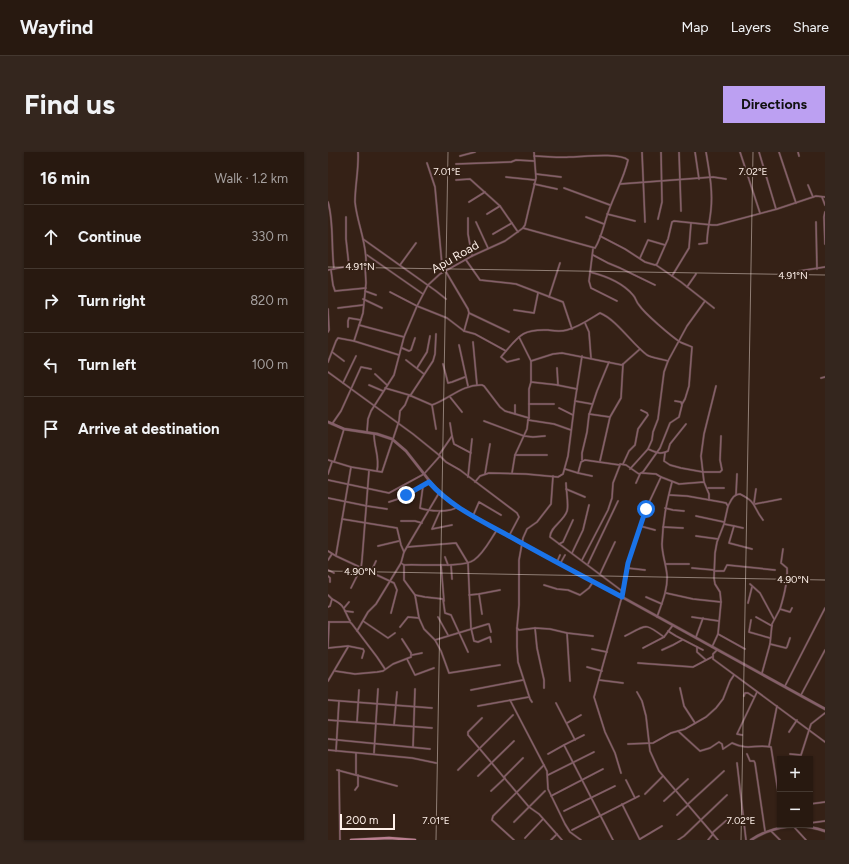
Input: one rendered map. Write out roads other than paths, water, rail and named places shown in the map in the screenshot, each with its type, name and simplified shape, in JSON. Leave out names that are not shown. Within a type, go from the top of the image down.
[{"type":"main road","points":[[351,840],[389,838],[414,840]]},
{"type":"street","points":[[354,341],[361,320],[367,275],[365,265],[366,255],[355,202],[358,152]]},
{"type":"street","points":[[460,156],[475,152]]},
{"type":"street","points":[[534,152],[536,174],[526,221],[523,228],[593,249]]},
{"type":"street","points":[[642,152],[645,222]]},
{"type":"street","points":[[658,219],[662,202],[661,152]]},
{"type":"street","points":[[680,152],[681,211]]},
{"type":"street","points":[[696,152],[699,178]]},
{"type":"street","points":[[699,244],[706,243],[712,202],[706,152]]},
{"type":"street","points":[[740,152],[760,213]]},
{"type":"street","points":[[759,152],[776,209]]},
{"type":"street","points":[[779,152],[796,203]]},
{"type":"street","points":[[798,152],[799,156]]},
{"type":"street","points":[[534,156],[566,158],[586,155],[609,155],[626,158],[628,160],[626,171],[610,205],[596,247],[593,249],[589,281],[591,288],[617,301]]},
{"type":"street","points":[[456,164],[511,162],[516,160],[534,161]]},
{"type":"street","points":[[427,163],[435,187],[442,265],[466,305],[469,313],[464,331]]},
{"type":"street","points":[[536,174],[561,177]]},
{"type":"street","points":[[506,177],[535,180]]},
{"type":"street","points":[[620,184],[713,177],[726,179]]},
{"type":"street","points":[[456,180],[470,178],[500,206],[518,232]]},
{"type":"street","points":[[534,184],[557,189]]},
{"type":"street","points":[[808,185],[813,197]]},
{"type":"street","points":[[564,188],[610,205]]},
{"type":"street","points":[[469,202],[485,192]]},
{"type":"street","points":[[656,265],[665,245],[672,222],[674,221],[717,225],[813,197],[825,197]]},
{"type":"street","points":[[822,197],[825,205]]},
{"type":"street","points":[[328,202],[331,214],[334,269]]},
{"type":"street","points":[[487,214],[500,206]]},
{"type":"street","points":[[825,212],[825,244]]},
{"type":"street","points":[[607,214],[635,221]]},
{"type":"street","points":[[346,217],[346,239],[349,266]]},
{"type":"street","points":[[586,217],[604,224]]},
{"type":"street","points":[[468,218],[468,234],[472,256]]},
{"type":"street","points":[[476,222],[488,248]]},
{"type":"street","points":[[493,234],[512,222]]},
{"type":"street","points":[[816,222],[817,269]]},
{"type":"street","points":[[672,276],[690,248],[691,223]]},
{"type":"street","name":"Apu Road","points":[[367,432],[368,419],[383,391],[394,375],[404,337],[428,285],[446,271],[472,256],[505,241],[523,228]]},
{"type":"street","points":[[600,236],[645,262],[656,265],[714,308]]},
{"type":"street","points":[[363,239],[446,299]]},
{"type":"street","points":[[640,258],[648,240],[665,245]]},
{"type":"street","points":[[400,265],[416,243]]},
{"type":"street","points":[[366,255],[423,294]]},
{"type":"street","points":[[593,255],[655,285]]},
{"type":"street","points":[[466,260],[480,280],[516,284],[549,298],[563,302],[572,329]]},
{"type":"street","points":[[549,298],[560,263]]},
{"type":"street","points":[[365,265],[349,266],[329,270],[335,291],[366,288]]},
{"type":"street","points":[[799,271],[825,268]]},
{"type":"street","points":[[590,272],[602,275],[626,288],[633,295],[639,306],[679,341],[692,347],[689,386],[685,400],[682,404],[679,418],[670,423],[657,452],[641,474],[636,484]]},
{"type":"street","points":[[687,287],[696,274]]},
{"type":"street","points":[[365,291],[376,294]]},
{"type":"street","points":[[390,292],[417,306],[447,318],[464,331],[475,334],[506,351]]},
{"type":"street","points":[[514,310],[534,313],[538,293]]},
{"type":"street","points":[[364,299],[382,308]]},
{"type":"street","points":[[630,469],[648,449],[658,419],[664,372],[668,361],[687,326],[705,300]]},
{"type":"street","points":[[338,308],[363,305]]},
{"type":"street","points":[[328,309],[330,324],[328,332]]},
{"type":"street","points":[[469,313],[509,332]]},
{"type":"street","points":[[519,359],[507,362],[501,357],[519,336],[532,331],[548,330],[557,332],[572,329],[600,313],[629,336],[640,349],[650,357],[668,361]]},
{"type":"street","points":[[348,327],[349,318],[361,320]]},
{"type":"street","points":[[585,322],[589,332],[591,358]]},
{"type":"street","points":[[359,324],[404,337]]},
{"type":"street","points":[[328,460],[351,467],[382,472],[384,470],[392,439],[398,424],[400,411],[433,361],[436,354],[436,334]]},
{"type":"street","points":[[417,368],[427,352],[430,336]]},
{"type":"street","points":[[512,473],[515,455],[524,436],[529,419],[529,389],[531,382],[531,361],[519,336]]},
{"type":"street","points":[[328,362],[338,338],[354,341],[400,355]]},
{"type":"street","points":[[402,348],[409,351],[411,350],[415,338]]},
{"type":"street","points":[[473,342],[478,385]]},
{"type":"street","points":[[458,345],[468,386]]},
{"type":"street","points":[[600,461],[610,417],[621,398],[623,364],[640,349]]},
{"type":"street","points":[[332,352],[344,361]]},
{"type":"street","points":[[531,361],[557,353],[623,364]]},
{"type":"street","points":[[343,383],[356,356]]},
{"type":"street","points":[[475,482],[480,476],[485,474],[512,473],[561,476],[565,469],[568,456],[582,356]]},
{"type":"street","points":[[406,360],[424,374]]},
{"type":"street","points":[[578,473],[582,460],[582,452],[587,432],[589,414],[599,384],[609,362]]},
{"type":"street","points":[[443,364],[448,383],[465,377]]},
{"type":"street","points":[[332,424],[341,411],[361,367],[370,369]]},
{"type":"street","points":[[557,368],[557,385]]},
{"type":"street","points":[[328,372],[375,405],[446,462],[457,468],[519,515],[509,536]]},
{"type":"street","points":[[375,374],[387,385]]},
{"type":"street","points":[[821,378],[825,377]]},
{"type":"street","points":[[531,382],[577,389]]},
{"type":"street","points":[[369,385],[383,391]]},
{"type":"street","points":[[432,406],[468,386],[484,386],[500,407],[505,411],[571,430]]},
{"type":"street","points":[[709,500],[708,488],[704,482],[702,456],[704,434],[716,386]]},
{"type":"street","points":[[385,388],[410,396],[432,406]]},
{"type":"street","points":[[450,397],[462,412]]},
{"type":"street","points":[[675,401],[682,404]]},
{"type":"street","points":[[575,402],[592,404]]},
{"type":"street","points":[[529,404],[554,404]]},
{"type":"street","points":[[514,414],[515,405]]},
{"type":"street","points":[[432,406],[436,428]]},
{"type":"street","points":[[558,408],[573,415]]},
{"type":"street","points":[[624,464],[629,451],[635,445],[638,429],[648,415],[642,410]]},
{"type":"street","points":[[589,414],[610,417]]},
{"type":"street","points":[[484,421],[524,436],[545,436]]},
{"type":"street","points":[[328,422],[344,429],[367,432],[392,439],[406,451],[439,493],[457,507],[522,544],[762,673],[825,709]]},
{"type":"street","points":[[450,423],[455,444],[471,453]]},
{"type":"street","points":[[686,424],[670,444],[668,451],[665,453],[664,461],[670,465],[703,472],[720,472],[722,470],[720,460],[721,436]]},
{"type":"street","points":[[328,474],[344,429]]},
{"type":"street","points":[[374,434],[374,443],[377,451],[377,471]]},
{"type":"street","points":[[328,480],[389,493],[424,474],[452,436]]},
{"type":"street","points":[[468,477],[472,439]]},
{"type":"street","points":[[485,474],[490,444]]},
{"type":"street","points":[[648,449],[665,453]]},
{"type":"street","points":[[515,455],[547,455]]},
{"type":"street","points":[[582,460],[624,464],[630,469],[641,474],[654,474],[672,482],[683,484],[704,482]]},
{"type":"street","points":[[582,560],[608,510],[612,498],[613,484],[620,464]]},
{"type":"street","points":[[336,556],[351,467]]},
{"type":"street","points":[[565,469],[592,476]]},
{"type":"street","points":[[351,588],[361,568],[364,550],[369,470]]},
{"type":"street","points":[[712,647],[718,634],[721,602],[720,592],[714,582],[718,538],[724,523],[728,506],[736,495],[737,474]]},
{"type":"street","points":[[532,702],[523,680],[518,662],[518,568],[522,544],[527,530],[537,522],[551,504],[554,476]]},
{"type":"street","points":[[621,773],[594,700],[622,597],[627,568],[646,509],[662,477]]},
{"type":"street","points":[[389,502],[397,500],[429,482]]},
{"type":"street","points":[[657,617],[665,592],[667,576],[662,547],[663,527],[665,508],[672,482]]},
{"type":"street","points":[[566,483],[568,509],[550,537],[588,564],[622,591]]},
{"type":"street","points":[[423,486],[420,508],[449,511],[457,507]]},
{"type":"street","points":[[708,488],[724,488]]},
{"type":"street","points":[[566,489],[585,497]]},
{"type":"street","points":[[754,504],[756,490]]},
{"type":"street","points":[[357,631],[368,612],[376,604],[401,563],[404,552],[439,493]]},
{"type":"street","points":[[736,495],[740,494],[754,504],[763,520]]},
{"type":"street","points":[[669,495],[687,496],[726,503],[728,506]]},
{"type":"street","points":[[328,498],[387,509]]},
{"type":"street","points":[[754,504],[781,499]]},
{"type":"street","points":[[588,564],[618,501]]},
{"type":"street","points":[[473,516],[479,502],[502,515]]},
{"type":"street","points":[[572,553],[583,530],[589,504]]},
{"type":"street","points":[[665,508],[684,511]]},
{"type":"street","points":[[440,511],[432,529],[452,526]]},
{"type":"street","points":[[696,516],[743,528]]},
{"type":"street","points":[[342,519],[397,528],[399,541],[404,552]]},
{"type":"street","points":[[560,544],[563,542],[573,520]]},
{"type":"street","points":[[401,521],[415,521],[422,523]]},
{"type":"street","points":[[640,526],[656,530]]},
{"type":"street","points":[[734,526],[729,543],[752,549]]},
{"type":"street","points":[[663,527],[683,528]]},
{"type":"street","points":[[401,563],[404,565],[451,565],[468,563],[476,558],[497,530]]},
{"type":"street","points":[[696,536],[718,538]]},
{"type":"street","points":[[378,546],[399,541]]},
{"type":"street","points":[[407,547],[441,545],[455,542],[468,563],[471,628],[474,641],[476,642],[490,636],[491,642]]},
{"type":"street","points":[[600,574],[615,542]]},
{"type":"street","points":[[762,673],[770,644],[772,626],[780,609],[787,580],[787,568],[781,563],[783,549]]},
{"type":"street","points":[[328,551],[394,583],[396,590],[391,613]]},
{"type":"street","points":[[328,560],[332,554]]},
{"type":"street","points":[[557,562],[560,555]]},
{"type":"street","points":[[560,564],[565,555]]},
{"type":"street","points":[[445,557],[448,565]]},
{"type":"street","points":[[371,572],[376,561]]},
{"type":"street","points":[[666,564],[689,564]]},
{"type":"street","points":[[404,565],[404,580],[415,595],[419,618],[424,629],[435,640],[450,674],[500,665]]},
{"type":"street","points":[[441,565],[445,613],[451,615],[468,652]]},
{"type":"street","points":[[451,565],[452,579]]},
{"type":"street","points":[[692,568],[724,571],[727,565],[775,570]]},
{"type":"street","points":[[627,568],[645,570]]},
{"type":"street","points":[[328,570],[334,573]]},
{"type":"street","points":[[328,576],[330,578],[330,582]]},
{"type":"street","points":[[544,585],[580,594],[590,588],[593,582]]},
{"type":"street","points":[[750,584],[760,593],[774,619]]},
{"type":"street","points":[[748,603],[752,587]]},
{"type":"street","points":[[469,595],[500,590]]},
{"type":"street","points":[[665,592],[693,600],[721,602]]},
{"type":"street","points":[[479,594],[482,614]]},
{"type":"street","points":[[328,595],[341,604],[350,622],[378,657],[385,669]]},
{"type":"street","points":[[415,595],[440,598],[444,600]]},
{"type":"street","points":[[646,597],[662,604]]},
{"type":"street","points":[[328,607],[330,606],[332,599]]},
{"type":"street","points":[[344,608],[349,602]]},
{"type":"street","points":[[780,609],[790,612],[792,608]]},
{"type":"street","points":[[785,686],[825,608]]},
{"type":"street","points":[[345,611],[353,612]]},
{"type":"street","points":[[400,627],[408,617],[419,618]]},
{"type":"street","points":[[438,617],[448,635]]},
{"type":"street","points":[[692,617],[719,621]]},
{"type":"street","points":[[756,617],[772,626]]},
{"type":"street","points":[[696,638],[703,618]]},
{"type":"street","points":[[752,620],[749,632],[770,638]]},
{"type":"street","points":[[363,621],[388,638],[396,632]]},
{"type":"street","points":[[350,622],[328,622],[328,647],[348,646],[364,650],[362,658]]},
{"type":"street","points":[[435,640],[471,628],[489,624],[491,632]]},
{"type":"street","points":[[643,648],[664,637],[672,625]]},
{"type":"street","points":[[625,636],[644,626],[647,626],[664,637]]},
{"type":"street","points":[[517,628],[519,630],[535,628],[550,629],[567,633],[594,636]]},
{"type":"street","points":[[535,628],[544,688]]},
{"type":"street","points":[[668,631],[702,650]]},
{"type":"street","points":[[567,633],[570,681]]},
{"type":"street","points":[[718,634],[745,649]]},
{"type":"street","points":[[770,644],[786,648],[790,638]]},
{"type":"street","points":[[402,639],[412,655]]},
{"type":"street","points":[[662,650],[673,646],[682,640]]},
{"type":"street","points":[[328,681],[348,646]]},
{"type":"street","points":[[697,647],[697,652],[707,660]]},
{"type":"street","points":[[592,649],[607,652]]},
{"type":"street","points":[[638,663],[693,667],[712,657],[717,650]]},
{"type":"street","points":[[801,695],[825,650]]},
{"type":"street","points":[[335,671],[356,674],[377,672],[407,659],[412,655],[422,653]]},
{"type":"street","points":[[712,657],[825,742]]},
{"type":"street","points":[[407,659],[415,675],[434,668]]},
{"type":"street","points":[[587,667],[602,670]]},
{"type":"street","points":[[628,744],[650,744],[657,742],[671,733],[685,729],[695,723],[716,708],[723,699],[734,675]]},
{"type":"street","points":[[472,690],[523,680]]},
{"type":"street","points":[[600,680],[623,683]]},
{"type":"street","points":[[680,688],[684,706],[695,723]]},
{"type":"street","points":[[374,754],[378,689]]},
{"type":"street","points":[[413,747],[415,689]]},
{"type":"street","points":[[357,722],[359,690]]},
{"type":"street","points":[[394,725],[397,692]]},
{"type":"street","points":[[637,692],[642,701],[653,758],[659,771],[718,840]]},
{"type":"street","points":[[742,736],[737,734],[757,692]]},
{"type":"street","points":[[744,696],[745,693],[748,693],[754,697]]},
{"type":"street","points":[[478,706],[529,697]]},
{"type":"street","points":[[328,700],[432,708]]},
{"type":"street","points":[[510,700],[544,765],[548,775],[547,786],[567,829],[581,840]]},
{"type":"street","points":[[336,751],[339,701]]},
{"type":"street","points":[[556,703],[576,740]]},
{"type":"street","points":[[768,746],[777,706]]},
{"type":"street","points":[[790,754],[800,755],[811,724],[825,713]]},
{"type":"street","points":[[458,770],[513,715]]},
{"type":"street","points":[[567,723],[581,715]]},
{"type":"street","points":[[482,718],[467,733],[468,735],[530,807],[562,840]]},
{"type":"street","points":[[328,720],[432,728]]},
{"type":"street","points":[[789,732],[796,720]]},
{"type":"street","points":[[678,731],[700,751],[710,748],[719,742],[722,744],[723,749],[732,743],[746,748],[768,746],[772,748],[778,792]]},
{"type":"street","points":[[548,754],[584,735]]},
{"type":"street","points":[[328,738],[430,749]]},
{"type":"street","points":[[478,776],[514,742]]},
{"type":"street","points":[[564,745],[613,840]]},
{"type":"street","points":[[328,750],[424,759],[436,763]]},
{"type":"street","points":[[355,790],[358,786],[356,752]]},
{"type":"street","points":[[548,775],[594,752]]},
{"type":"street","points":[[747,754],[750,761],[754,761],[755,763],[765,831]]},
{"type":"street","points":[[490,791],[523,758]]},
{"type":"street","points":[[737,763],[746,840]]},
{"type":"street","points":[[514,840],[494,822],[492,818],[497,811],[544,765]]},
{"type":"street","points":[[551,796],[604,769]]},
{"type":"street","points":[[340,840],[338,770],[396,786]]},
{"type":"street","points":[[677,815],[724,771]]},
{"type":"street","points":[[645,794],[663,776]]},
{"type":"street","points":[[664,801],[688,778]]},
{"type":"street","points":[[626,780],[635,798]]},
{"type":"street","points":[[564,811],[615,786]]},
{"type":"street","points":[[514,822],[545,791]]},
{"type":"street","points":[[678,840],[727,795]]},
{"type":"street","points":[[572,830],[639,796]]},
{"type":"street","points":[[813,804],[825,802]]},
{"type":"street","points":[[622,804],[639,839],[662,826]]},
{"type":"street","points":[[525,838],[543,819]]},
{"type":"street","points":[[708,840],[728,819]]},
{"type":"street","points":[[813,822],[825,821]]},
{"type":"street","points":[[813,827],[825,831]]},
{"type":"street","points":[[751,840],[765,831],[777,828]]},
{"type":"street","points":[[795,828],[806,840]]},
{"type":"street","points":[[770,830],[780,840]]},
{"type":"street","points":[[551,840],[557,834]]}]
